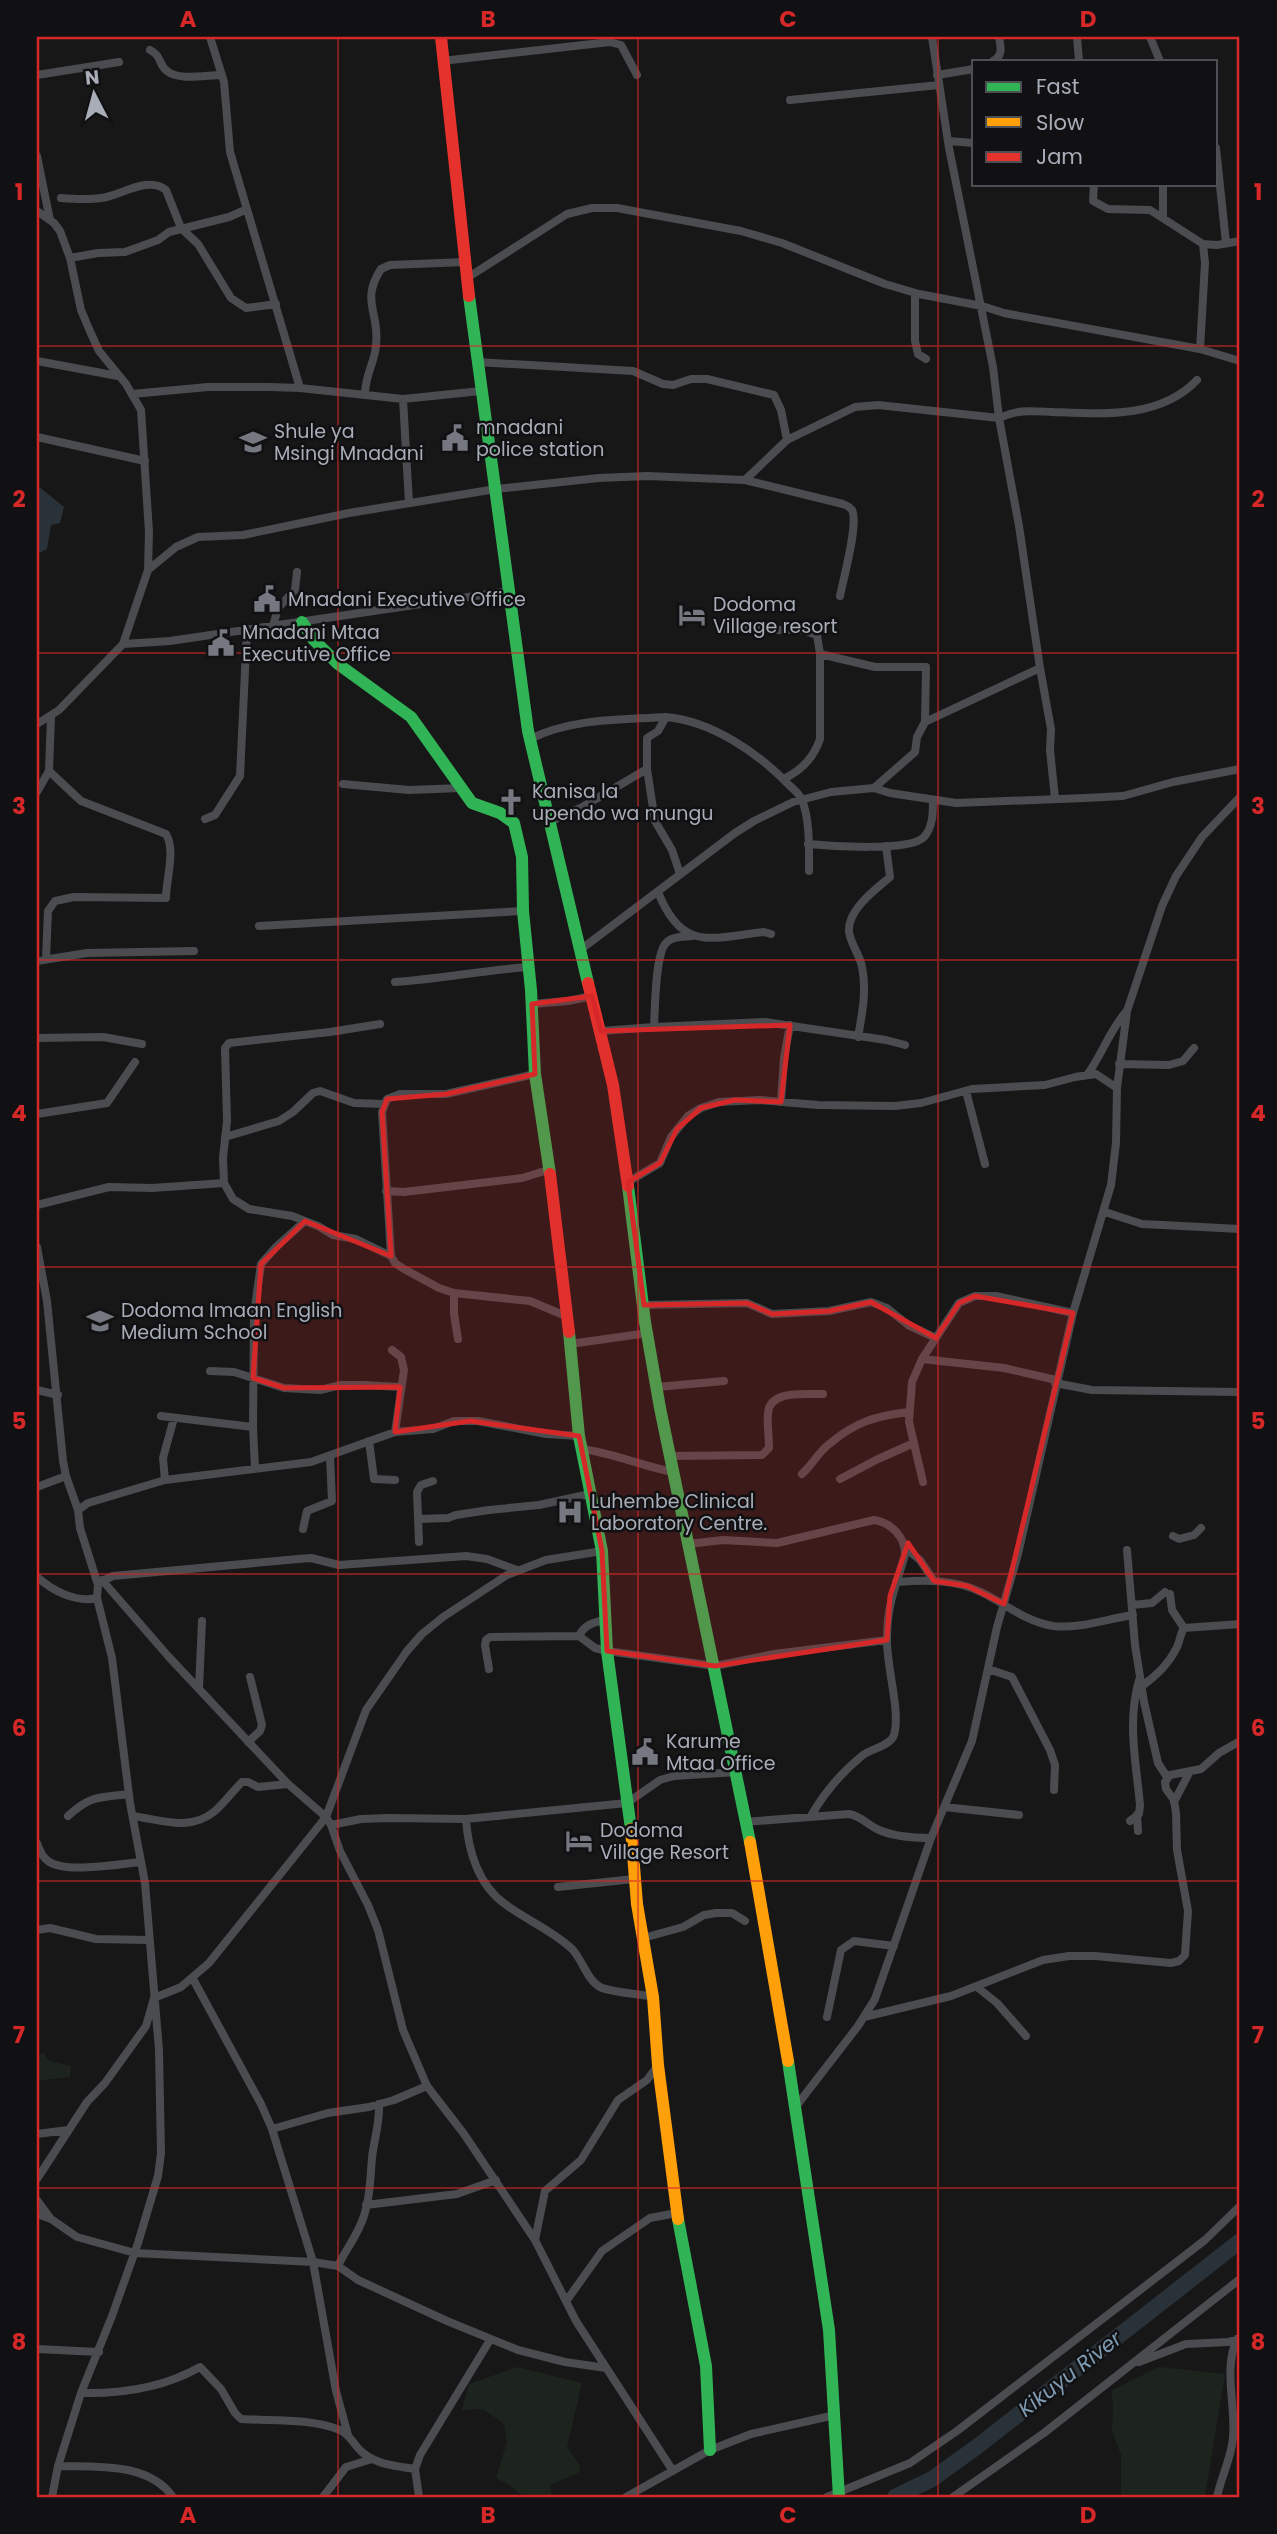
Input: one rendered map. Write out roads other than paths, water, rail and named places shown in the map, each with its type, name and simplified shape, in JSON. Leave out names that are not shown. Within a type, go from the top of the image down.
[{"type":"main road","points":[[441,37],[477,362],[530,739],[613,1085],[648,1333],[669,1456],[737,1772],[768,1945],[796,2107],[825,2304],[835,2415],[835,2496]]},
{"type":"main road","points":[[302,622],[310,638],[346,673],[411,717],[472,803],[508,818],[514,823],[518,833],[522,857],[523,911],[532,1004],[535,1074],[568,1317],[580,1443],[602,1552],[607,1651],[632,1834],[634,1878],[653,1997],[658,2065],[677,2213],[706,2366],[710,2450]]},
{"type":"street","points":[[211,37],[222,75],[230,152],[300,388]]},
{"type":"street","points":[[932,37],[948,141],[982,306],[1021,535],[1051,729],[1050,750],[1055,799]]},
{"type":"street","points":[[994,60],[1001,52],[999,37]]},
{"type":"street","points":[[1077,37],[1079,60]]},
{"type":"street","points":[[1150,37],[1160,60]]},
{"type":"street","points":[[442,61],[610,42],[621,45],[637,75]]},
{"type":"street","points":[[150,50],[159,56],[164,69],[175,75],[222,75]]},
{"type":"street","points":[[37,75],[118,62]]},
{"type":"street","points":[[937,75],[972,69]]},
{"type":"street","points":[[790,100],[939,85]]},
{"type":"street","points":[[948,141],[972,143]]},
{"type":"street","points":[[37,156],[50,220]]},
{"type":"street","points":[[1218,167],[1226,243]]},
{"type":"street","points":[[61,198],[102,198],[156,184],[166,190],[181,228],[198,244],[231,298],[246,308],[276,304]]},
{"type":"street","points":[[1094,186],[1093,201],[1108,209],[1150,210],[1203,244],[1240,241]]},
{"type":"street","points":[[1163,186],[1163,217]]},
{"type":"street","points":[[467,278],[567,214],[592,208],[617,208],[741,231],[782,243],[885,284],[915,293],[1004,313],[1200,349],[1240,361]]},
{"type":"street","points":[[70,258],[125,252],[146,246],[181,228],[229,217],[245,209]]},
{"type":"street","points":[[37,211],[60,231],[70,258],[81,310],[89,329],[99,351],[141,410],[149,532],[148,570],[123,644],[51,717],[37,724]]},
{"type":"street","points":[[1200,349],[1205,263],[1203,244]]},
{"type":"street","points":[[365,394],[365,382],[377,343],[370,288],[381,269],[390,265],[465,262]]},
{"type":"street","points":[[915,293],[915,341],[918,354],[926,359]]},
{"type":"street","points":[[37,361],[117,376]]},
{"type":"street","points":[[477,362],[633,370],[663,384],[691,379],[716,380],[774,396],[781,410],[788,440]]},
{"type":"street","points":[[745,480],[788,440],[846,411],[865,406],[878,405],[999,418],[1014,411],[1103,414],[1155,407],[1185,392],[1197,380]]},
{"type":"street","points":[[132,394],[208,387],[300,388],[403,399],[481,391]]},
{"type":"street","points":[[403,399],[409,503]]},
{"type":"street","points":[[37,437],[145,461]]},
{"type":"street","points":[[148,570],[176,547],[198,537],[243,535],[315,519],[496,489],[599,478],[647,476],[745,480],[850,507],[854,520],[850,554],[840,596]]},
{"type":"street","points":[[273,626],[278,608],[295,590],[297,572]]},
{"type":"street","points":[[123,644],[170,641],[509,591]]},
{"type":"street","points":[[205,819],[215,815],[240,776],[247,629]]},
{"type":"street","points":[[727,630],[812,632],[817,635],[820,654],[821,725],[817,750],[800,769],[783,779]]},
{"type":"street","points":[[820,654],[875,667],[926,667],[925,722],[917,737],[915,752],[874,788]]},
{"type":"street","points":[[925,722],[1040,668]]},
{"type":"street","points":[[37,792],[48,771],[51,717]]},
{"type":"street","points":[[530,739],[587,723],[666,717],[692,722],[736,743],[783,779],[802,799],[809,870]]},
{"type":"street","points":[[666,717],[658,731],[647,738],[647,769],[655,821],[672,850],[680,874]]},
{"type":"street","points":[[550,822],[584,806],[647,769]]},
{"type":"street","points":[[580,950],[754,821],[802,799],[831,792],[874,788],[956,803],[1124,796],[1172,782],[1240,769]]},
{"type":"street","points":[[48,771],[81,801],[166,834],[169,840],[170,863],[166,898],[74,897],[55,901],[48,911],[41,960],[87,953],[194,951]]},
{"type":"street","points":[[342,784],[409,790],[461,788]]},
{"type":"street","points":[[796,2107],[876,1999],[931,1838],[972,1741],[1018,1554],[1055,1382],[1073,1313],[1105,1212],[1114,1167],[1119,1064],[1128,1011],[1162,906],[1176,876],[1202,838],[1240,797]]},
{"type":"street","points":[[808,844],[843,847],[886,846],[922,839],[933,817],[933,800]]},
{"type":"street","points":[[508,818],[513,804]]},
{"type":"street","points":[[858,1037],[863,1004],[863,968],[854,952],[850,925],[853,914],[890,877],[886,846]]},
{"type":"street","points":[[657,892],[668,915],[677,926],[692,936]]},
{"type":"street","points":[[259,926],[523,911]]},
{"type":"street","points":[[654,1027],[656,984],[663,947],[672,939],[764,932],[771,934]]},
{"type":"street","points":[[395,982],[444,979],[487,970],[529,967]]},
{"type":"street","points":[[532,1004],[592,996]]},
{"type":"street","points":[[1087,1075],[1119,1020],[1128,1011]]},
{"type":"street","points":[[601,1031],[765,1022],[905,1045]]},
{"type":"street","points":[[380,1024],[229,1043],[225,1048],[227,1121],[223,1158],[224,1184],[233,1199],[249,1209],[281,1213],[305,1221],[333,1236],[356,1239],[391,1256]]},
{"type":"street","points":[[781,1102],[784,1058],[790,1025]]},
{"type":"street","points":[[37,1038],[103,1037],[142,1044]]},
{"type":"street","points":[[1119,1064],[1169,1065],[1183,1060],[1194,1048]]},
{"type":"street","points":[[37,1114],[107,1103],[135,1062]]},
{"type":"street","points":[[535,1074],[446,1094],[400,1094],[387,1099],[383,1104],[391,1256],[395,1263],[439,1288],[454,1293],[530,1301],[568,1317]]},
{"type":"street","points":[[628,1182],[656,1166],[688,1115],[701,1108],[735,1100],[895,1106],[921,1103],[966,1091],[1045,1085],[1096,1074],[1117,1088]]},
{"type":"street","points":[[225,1137],[279,1121],[313,1093],[320,1091],[354,1103],[383,1104]]},
{"type":"street","points":[[966,1091],[985,1164]]},
{"type":"street","points":[[386,1191],[404,1192],[522,1178],[548,1170]]},
{"type":"street","points":[[37,1205],[110,1187],[152,1188],[224,1184]]},
{"type":"street","points":[[1105,1212],[1142,1224],[1240,1229]]},
{"type":"street","points":[[255,1469],[253,1378],[256,1295],[261,1264],[305,1221]]},
{"type":"street","points":[[37,1247],[45,1286],[66,1476],[78,1510],[80,1528],[100,1582],[288,1784],[328,1821],[373,1917],[388,1965],[402,2030],[428,2086],[496,2180],[535,2240],[576,2321],[673,2471]]},
{"type":"street","points":[[454,1293],[458,1339]]},
{"type":"street","points":[[923,1482],[909,1422],[912,1382],[922,1359],[959,1303],[975,1296],[996,1296],[1073,1313]]},
{"type":"street","points":[[644,1305],[747,1303],[772,1314],[829,1311],[871,1302],[887,1308],[908,1325],[936,1338]]},
{"type":"street","points":[[570,1344],[648,1333]]},
{"type":"street","points":[[393,1350],[403,1363],[396,1432]]},
{"type":"street","points":[[922,1359],[1004,1368],[1092,1390],[1240,1392]]},
{"type":"street","points":[[210,1371],[225,1371],[284,1388],[320,1390],[341,1385],[401,1387]]},
{"type":"street","points":[[657,1387],[724,1381]]},
{"type":"street","points":[[37,1390],[58,1395]]},
{"type":"street","points":[[669,1456],[762,1455],[769,1448],[768,1409],[776,1399],[823,1394]]},
{"type":"street","points":[[802,1474],[828,1446],[858,1423],[909,1412]]},
{"type":"street","points":[[161,1416],[253,1427]]},
{"type":"street","points":[[165,1480],[163,1458],[174,1418]]},
{"type":"street","points":[[78,1510],[88,1503],[165,1480],[311,1462],[396,1432],[433,1429],[454,1421],[470,1421],[546,1434],[580,1443],[643,1466],[673,1472]]},
{"type":"street","points":[[369,1441],[374,1479],[395,1480]]},
{"type":"street","points":[[840,1479],[914,1443]]},
{"type":"street","points":[[303,1529],[307,1511],[332,1501],[330,1457]]},
{"type":"street","points":[[37,1487],[66,1476]]},
{"type":"street","points":[[419,1542],[418,1488],[433,1481]]},
{"type":"street","points":[[419,1519],[448,1518],[456,1514],[539,1505],[590,1494]]},
{"type":"street","points":[[687,1545],[723,1540],[777,1543],[874,1520],[883,1521],[893,1529],[905,1548],[920,1560],[934,1581]]},
{"type":"street","points":[[1183,1538],[1201,1528]]},
{"type":"street","points":[[811,1816],[830,1787],[866,1753],[889,1742],[894,1736],[895,1716],[887,1640],[890,1596],[905,1548]]},
{"type":"street","points":[[864,2017],[977,1987],[1043,1959],[1095,1956],[1171,1963],[1179,1961],[1185,1955],[1188,1911],[1177,1850],[1176,1813],[1174,1802],[1166,1789],[1167,1777],[1153,1747],[1141,1682],[1127,1550]]},
{"type":"street","points":[[154,1998],[181,1987],[209,1963],[328,1821],[366,1710],[407,1651],[443,1617],[517,1570],[545,1560],[602,1552]]},
{"type":"street","points":[[100,1582],[113,1576],[311,1558],[339,1565],[466,1556],[486,1559],[517,1570]]},
{"type":"street","points":[[37,1577],[72,1597],[88,1600],[97,1598]]},
{"type":"street","points":[[896,1582],[934,1581],[967,1586],[1041,1623],[1053,1626],[1079,1626],[1133,1615]]},
{"type":"street","points":[[52,2497],[58,2466],[81,2393],[135,2253],[158,2176],[161,2153],[159,2050],[145,1883],[111,1658],[97,1598],[100,1582]]},
{"type":"street","points":[[1132,1605],[1152,1602],[1167,1593],[1172,1609],[1184,1628]]},
{"type":"street","points":[[579,1636],[581,1631],[592,1623],[605,1620]]},
{"type":"street","points":[[198,1688],[202,1621]]},
{"type":"street","points":[[1184,1628],[1240,1624]]},
{"type":"street","points":[[1138,1831],[1140,1805],[1131,1720],[1133,1701],[1141,1682],[1161,1672],[1177,1648],[1184,1628]]},
{"type":"street","points":[[489,1669],[485,1645],[490,1637],[579,1636],[595,1648],[607,1651],[715,1665],[774,1654],[887,1640]]},
{"type":"street","points":[[988,1669],[1012,1677],[1050,1750],[1055,1765],[1054,1790]]},
{"type":"street","points":[[248,1742],[260,1731],[262,1725],[250,1677]]},
{"type":"street","points":[[1167,1777],[1201,1769],[1240,1741]]},
{"type":"street","points":[[328,1821],[389,1818],[466,1819],[627,1803],[660,1780],[674,1776],[737,1772]]},
{"type":"street","points":[[1174,1802],[1189,1773]]},
{"type":"street","points":[[133,1816],[178,1823],[196,1822],[217,1809],[242,1783],[248,1782],[258,1787],[288,1784]]},
{"type":"street","points":[[68,1816],[84,1801],[92,1798],[130,1794]]},
{"type":"street","points":[[944,1807],[1019,1815]]},
{"type":"street","points":[[744,1822],[857,1815],[879,1830],[909,1838],[931,1838]]},
{"type":"street","points":[[1129,1821],[1138,1815]]},
{"type":"street","points":[[466,1819],[467,1839],[473,1862],[502,1902],[570,1947],[581,1958],[600,1987],[653,1997]]},
{"type":"street","points":[[37,1843],[45,1859],[55,1865],[98,1866],[141,1862]]},
{"type":"street","points":[[558,1887],[634,1878]]},
{"type":"street","points":[[643,1938],[684,1927],[704,1915],[732,1913],[745,1921]]},
{"type":"street","points":[[37,1930],[50,1928],[96,1939],[148,1940]]},
{"type":"street","points":[[827,2017],[841,1950],[854,1941],[894,1946]]},
{"type":"street","points":[[193,1979],[272,2129],[313,2262],[336,2391],[348,2435],[355,2446],[372,2459],[415,2469]]},
{"type":"street","points":[[977,1987],[997,2003],[1026,2036]]},
{"type":"street","points":[[37,2179],[87,2102],[126,2056],[146,2026],[154,1998]]},
{"type":"street","points":[[535,2240],[545,2191],[581,2160],[618,2100],[647,2080],[658,2065]]},
{"type":"street","points":[[272,2129],[327,2113],[369,2107],[428,2086]]},
{"type":"street","points":[[338,2266],[360,2226],[366,2206],[380,2119],[379,2104]]},
{"type":"street","points":[[37,2134],[68,2130]]},
{"type":"street","points":[[366,2206],[457,2194],[496,2180]]},
{"type":"street","points":[[37,2200],[51,2219]]},
{"type":"street","points":[[835,2496],[911,2463],[957,2431],[1205,2240],[1240,2206]]},
{"type":"street","points":[[566,2300],[594,2260],[609,2246],[650,2218],[677,2213]]},
{"type":"street","points":[[37,2214],[51,2219],[77,2237],[135,2253],[313,2262],[338,2266],[358,2280],[490,2340],[540,2357],[606,2368]]},
{"type":"street","points":[[953,2497],[1044,2433],[1240,2280]]},
{"type":"street","points":[[1129,2366],[1186,2344],[1238,2338]]},
{"type":"street","points":[[1217,2497],[1232,2442],[1233,2389],[1229,2365],[1230,2355],[1238,2338]]},
{"type":"street","points":[[419,2497],[415,2469],[420,2455],[490,2340]]},
{"type":"street","points":[[37,2349],[99,2352]]},
{"type":"street","points":[[81,2393],[155,2386],[181,2378],[200,2367],[221,2389],[234,2413],[241,2419],[322,2425],[348,2435]]},
{"type":"street","points":[[626,2497],[710,2450],[751,2434],[835,2415]]},
{"type":"street","points":[[323,2497],[346,2467],[372,2459]]},
{"type":"street","points":[[58,2466],[133,2470],[166,2487],[173,2497]]},
{"type":"waterway","name":"Kikuyu River","points":[[895,2497],[932,2479],[978,2446],[1240,2241]]},
{"type":"place","name":"mnadani police station","points":[[455,438]]},
{"type":"place","name":"Shule ya Msingi Mnadani","points":[[253,442]]},
{"type":"place","name":"Mnadani Executive Office","points":[[267,599]]},
{"type":"place","name":"Dodoma Village resort","points":[[692,615]]},
{"type":"place","name":"Mnadani Mtaa Executive Office","points":[[221,643]]},
{"type":"place","name":"Kanisa la upendo wa mungu","points":[[511,802]]},
{"type":"place","name":"Dodoma Imaan English Medium School","points":[[100,1321]]},
{"type":"place","name":"Luhembe Clinical Laboratory Centre.","points":[[570,1512]]},
{"type":"place","name":"Karume Mtaa Office","points":[[645,1752]]},
{"type":"place","name":"Dodoma Village Resort","points":[[579,1841]]}]
